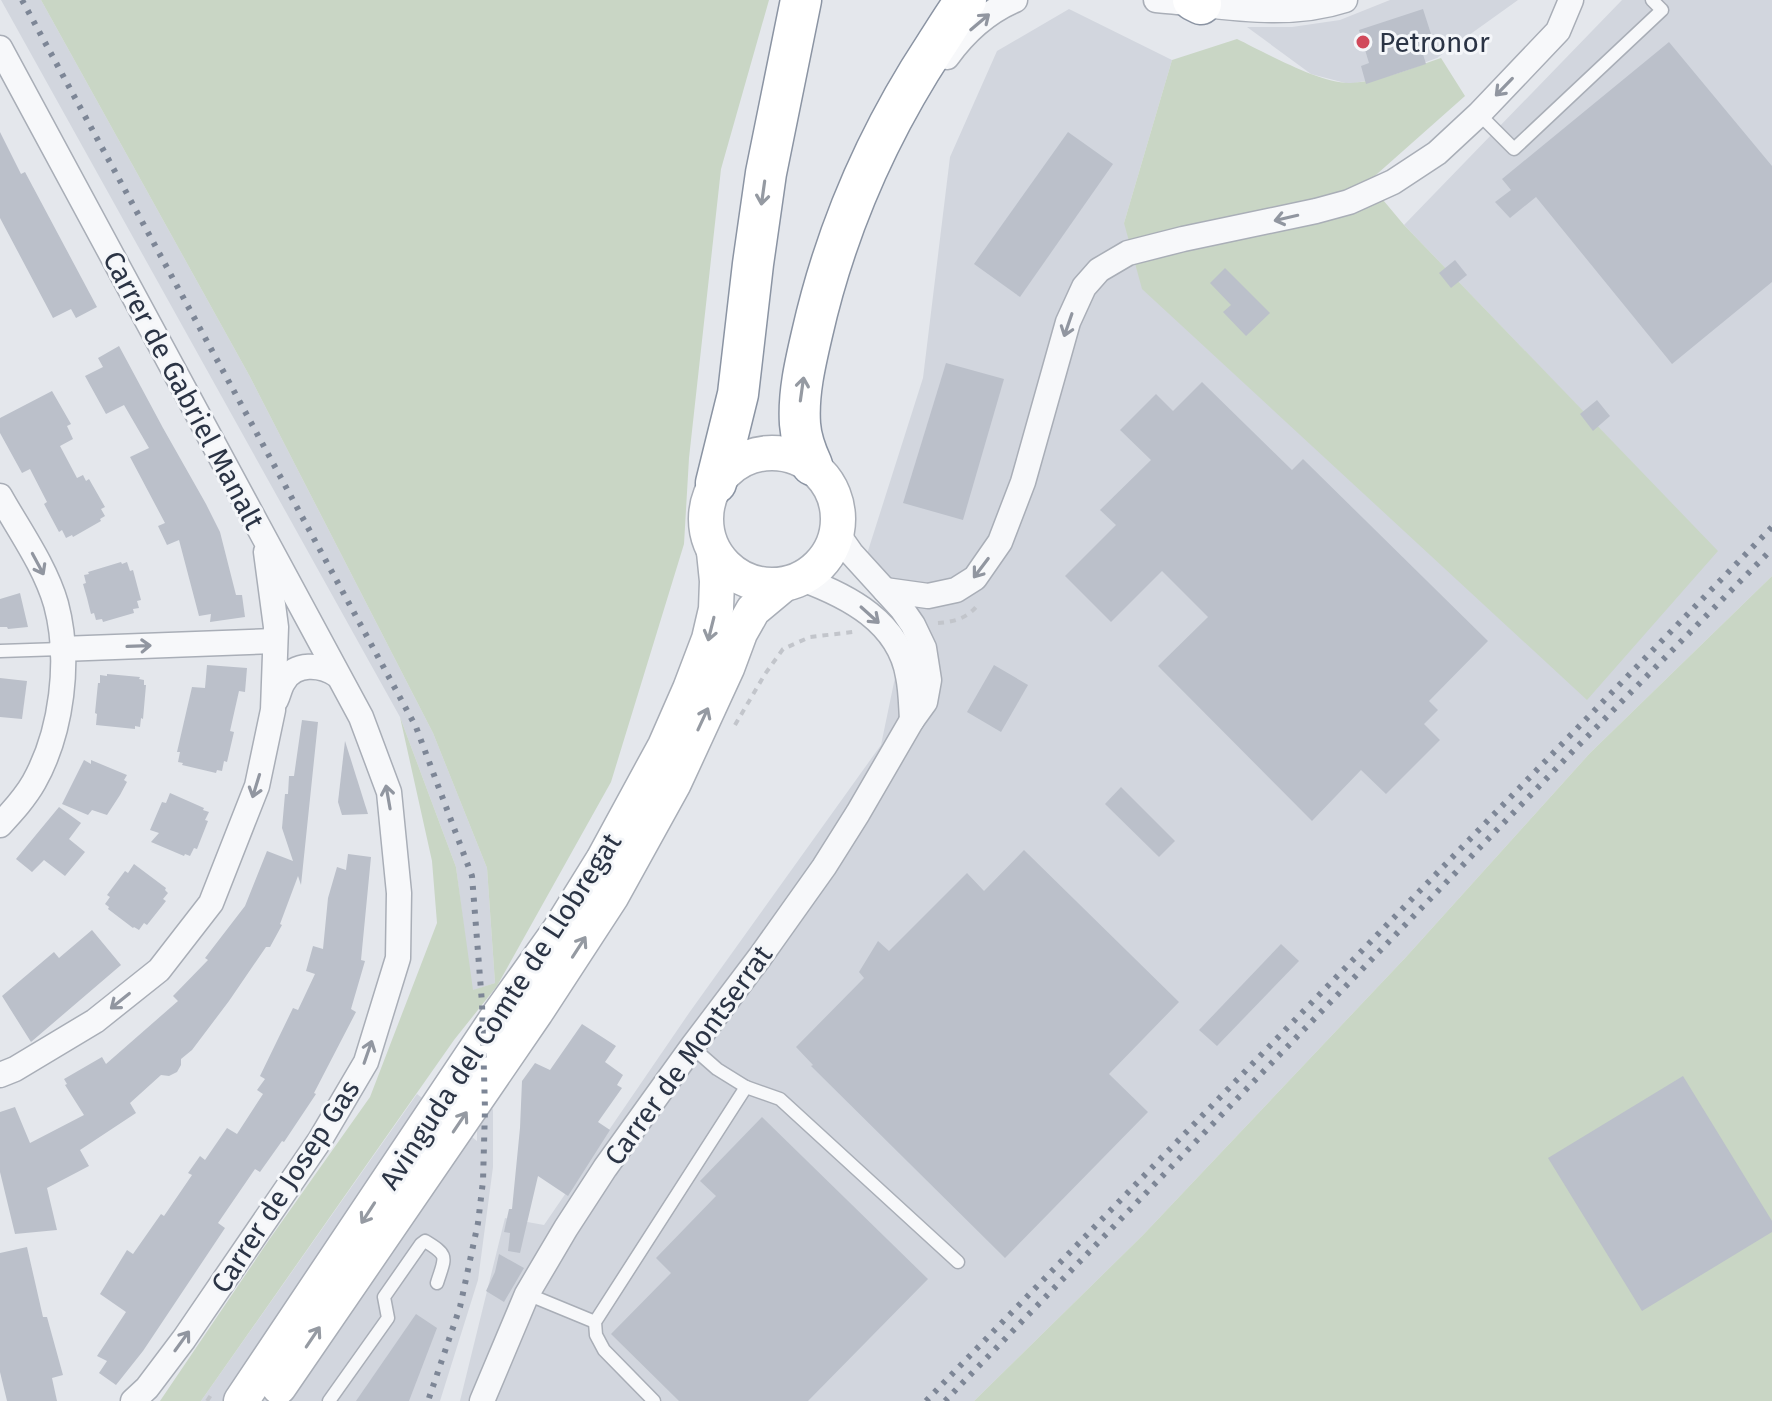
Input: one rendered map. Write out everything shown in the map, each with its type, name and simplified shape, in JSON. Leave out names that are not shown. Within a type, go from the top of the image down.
[{"type":"highway","points":[[716,483],[738,394],[753,264],[776,116],[801,0]]},
{"type":"highway","points":[[776,116],[817,0]]},
{"type":"highway","points":[[812,465],[802,440],[800,402],[812,332],[832,257],[856,194],[891,121],[917,72],[966,0]]},
{"type":"main road","points":[[760,453],[787,454],[812,465],[824,476],[837,506],[839,522],[830,553],[821,565],[792,582],[767,586],[736,575],[714,552],[706,529],[707,506],[716,483],[742,459],[760,453]]},
{"type":"main road","name":"Avinguda del Comte de Llobregat","points":[[229,1394],[559,931],[603,860],[665,746],[709,639],[716,609],[714,552]]},
{"type":"main road","name":"Avinguda del Comte de Llobregat","points":[[269,1401],[536,1012],[611,897],[674,783],[753,610],[792,582]]},
{"type":"street","points":[[891,121],[912,105],[959,41],[982,20],[1015,0]]},
{"type":"street","points":[[1156,0],[1289,10],[1345,0]]},
{"type":"street","points":[[885,590],[928,596],[956,590],[975,578],[1000,542],[1023,482],[1068,322],[1084,287],[1099,270],[1128,253],[1148,247],[1349,202],[1393,182],[1443,148],[1479,114],[1558,31],[1571,0]]},
{"type":"street","name":"Carrer de Gabriel Manalt","points":[[0,48],[264,538],[276,627],[273,710],[257,786],[211,903],[159,970],[95,1021],[0,1075]]},
{"type":"street","points":[[0,496],[56,604],[62,690],[50,747],[33,784],[0,825]]},
{"type":"street","name":"Carrer de Montserrat","points":[[482,1401],[527,1294],[566,1228],[605,1168],[824,867],[925,702],[929,680],[924,648],[913,625],[837,533]]},
{"type":"street","name":"Carrer de Josep Gas","points":[[133,1401],[147,1388],[184,1339],[320,1140],[366,1062],[398,958],[399,893],[389,792],[361,717],[264,538]]},
{"type":"street","points":[[792,582],[835,591],[862,607],[884,628],[903,656],[912,720]]},
{"type":"street","points":[[61,649],[275,641]]},
{"type":"street","points":[[273,710],[284,679],[297,668],[315,666],[337,675]]},
{"type":"lane","points":[[1479,114],[1514,149],[1662,10],[1652,0]]},
{"type":"lane","points":[[0,651],[61,649]]},
{"type":"lane","points":[[692,1047],[717,1069],[746,1087],[780,1099],[958,1262]]},
{"type":"lane","points":[[654,1401],[604,1350],[596,1335],[595,1322],[746,1087]]},
{"type":"lane","points":[[329,1401],[388,1318],[384,1297],[425,1241],[443,1254],[437,1283]]},
{"type":"lane","points":[[527,1294],[595,1322]]},
{"type":"path","points":[[913,625],[953,622],[971,613],[977,605]]},
{"type":"path","points":[[734,727],[783,649],[810,637],[884,628]]},
{"type":"path","points":[[207,1401],[229,1394]]},
{"type":"shaded area","points":[[1,0],[41,0],[249,375],[433,733],[487,868],[495,983],[472,991],[456,867],[400,717]]},
{"type":"shaded area","name":"Petronor","points":[[1390,0],[1518,0],[1437,58],[1382,78],[1349,84],[1311,74],[1247,27],[1292,27],[1340,20]]},
{"type":"shaded area","points":[[1622,0],[1772,0],[1772,576],[1590,753],[1406,957],[1143,1235],[974,1401],[460,1401],[505,1218],[544,1225],[689,1013],[881,745],[903,639],[867,554],[923,378],[950,157],[997,51],[1069,9],[1172,60],[1124,223],[1717,551],[1404,225]]},
{"type":"shaded area","points":[[417,1094],[477,1141],[477,1115],[493,1109],[493,1167],[478,1280],[440,1401],[201,1401]]},
{"type":"green space","points":[[41,0],[769,0],[721,169],[689,458],[684,544],[611,782],[497,986],[454,1040],[201,1401],[160,1401],[370,1097],[437,923],[432,861],[400,717],[456,867],[473,990],[495,983],[487,868],[433,733],[249,375]]},
{"type":"green space","points":[[1237,39],[1293,67],[1339,82],[1374,80],[1441,58],[1465,96],[1368,182],[1404,225],[1718,551],[1587,700],[1142,289],[1124,223],[1172,60]]},
{"type":"green space","points":[[1772,576],[1772,1401],[974,1401],[1143,1235],[1406,957],[1590,753]]},
{"type":"building","points":[[1423,9],[1431,34],[1418,38],[1426,64],[1366,84],[1361,66],[1369,63],[1359,30]]},
{"type":"building","points":[[1669,42],[1772,166],[1772,282],[1672,364],[1536,197],[1510,218],[1495,202],[1511,190],[1502,179]]},
{"type":"building","points":[[0,132],[21,174],[25,172],[97,307],[76,318],[71,309],[53,318],[0,218]]},
{"type":"building","points":[[1068,132],[1113,164],[1020,297],[974,264]]},
{"type":"building","points":[[1455,260],[1467,275],[1451,288],[1439,273]]},
{"type":"building","points":[[1225,268],[1270,313],[1246,336],[1223,312],[1231,305],[1210,283]]},
{"type":"building","points":[[119,346],[220,532],[236,595],[242,595],[245,617],[210,622],[211,614],[199,616],[179,540],[167,545],[158,526],[165,523],[130,457],[149,448],[124,405],[106,414],[85,376],[103,367],[98,358]]},
{"type":"building","points":[[946,363],[1004,379],[963,520],[903,503]]},
{"type":"building","points":[[1202,382],[1292,470],[1303,459],[1488,641],[1429,701],[1438,710],[1424,724],[1440,740],[1386,794],[1361,770],[1312,821],[1158,666],[1208,617],[1162,571],[1111,622],[1065,576],[1116,525],[1100,510],[1151,460],[1120,430],[1156,394],[1173,411]]},
{"type":"building","points":[[52,391],[71,424],[67,426],[73,439],[60,446],[77,478],[83,475],[86,481],[89,479],[105,507],[101,509],[105,516],[101,521],[66,538],[62,530],[59,532],[44,504],[47,502],[30,469],[22,473],[0,433],[0,418]]},
{"type":"building","points":[[1597,400],[1610,416],[1593,431],[1580,414]]},
{"type":"building","points":[[127,562],[130,571],[133,570],[141,600],[137,601],[139,608],[133,609],[134,613],[103,622],[102,619],[96,620],[94,613],[91,614],[83,584],[86,583],[84,575]]},
{"type":"building","points":[[20,593],[28,627],[0,627],[0,599]]},
{"type":"building","points":[[207,665],[247,668],[245,692],[239,691],[230,731],[234,732],[227,762],[224,761],[222,771],[217,770],[216,773],[182,765],[178,762],[180,752],[177,752],[192,687],[205,688]]},
{"type":"building","points":[[994,665],[1028,685],[1001,732],[967,712]]},
{"type":"building","points":[[100,675],[144,680],[146,685],[140,727],[96,725],[98,683]]},
{"type":"building","points":[[0,678],[27,681],[22,719],[0,717]]},
{"type":"building","points":[[302,720],[318,722],[301,885],[298,876],[282,925],[270,947],[266,947],[192,1050],[181,1059],[177,1072],[169,1076],[161,1075],[130,1103],[136,1113],[80,1150],[89,1166],[47,1188],[57,1230],[15,1234],[0,1172],[0,1112],[15,1107],[30,1143],[84,1115],[64,1079],[102,1057],[106,1064],[178,1001],[173,996],[208,960],[205,958],[245,906],[267,851],[293,861],[282,828],[285,794],[288,794],[289,776],[294,776]]},
{"type":"building","points":[[345,741],[368,814],[342,815],[338,802]]},
{"type":"building","points":[[84,760],[127,775],[124,780],[127,782],[107,815],[92,810],[88,815],[62,804]]},
{"type":"building","points":[[1121,787],[1175,841],[1159,857],[1105,804]]},
{"type":"building","points":[[170,793],[209,812],[197,849],[194,848],[190,856],[151,842],[159,833],[150,830],[162,802],[166,803]]},
{"type":"building","points":[[59,807],[81,823],[69,839],[85,852],[65,876],[44,860],[32,872],[16,859]]},
{"type":"building","points":[[1024,850],[1179,1002],[1109,1074],[1148,1112],[1005,1258],[811,1066],[796,1047],[864,978],[859,972],[878,941],[889,951],[967,873],[984,891]]},
{"type":"building","points":[[348,854],[371,857],[361,960],[365,961],[351,1009],[356,1012],[316,1094],[260,1172],[255,1169],[218,1223],[225,1228],[143,1351],[116,1385],[99,1373],[107,1361],[97,1356],[126,1312],[100,1294],[127,1250],[133,1254],[161,1214],[164,1216],[192,1175],[188,1173],[200,1156],[205,1160],[227,1128],[237,1134],[263,1094],[257,1090],[265,1079],[260,1076],[293,1008],[298,1010],[315,974],[306,971],[313,946],[323,949],[328,898],[337,867],[346,870]]},
{"type":"building","points":[[134,864],[166,888],[168,893],[163,899],[166,901],[147,925],[144,923],[139,930],[105,904],[110,897],[107,895]]},
{"type":"building","points":[[92,930],[121,965],[31,1042],[2,996],[54,952],[59,958]]},
{"type":"building","points":[[1281,944],[1299,961],[1217,1046],[1199,1030]]},
{"type":"building","points":[[582,1024],[616,1046],[605,1062],[623,1075],[617,1085],[622,1088],[598,1122],[610,1130],[568,1196],[538,1176],[520,1253],[508,1251],[510,1233],[504,1232],[509,1209],[512,1209],[522,1081],[535,1063],[550,1070]]},
{"type":"building","points":[[1683,1076],[1772,1221],[1772,1232],[1642,1311],[1548,1158]]},
{"type":"building","points":[[762,1117],[928,1279],[808,1401],[679,1401],[611,1334],[671,1273],[656,1258],[716,1196],[700,1181]]},
{"type":"building","points":[[27,1247],[43,1317],[47,1317],[63,1375],[52,1378],[57,1401],[7,1401],[0,1372],[0,1253]]},
{"type":"building","points":[[499,1254],[524,1268],[504,1302],[486,1291]]},
{"type":"building","points":[[416,1314],[437,1328],[409,1401],[356,1401]]},
{"type":"railway","points":[[22,0],[416,727],[472,876],[482,1003],[485,1109],[483,1181],[478,1223],[460,1307],[428,1401]]},
{"type":"railway","points":[[926,1401],[1772,527]]},
{"type":"railway","points":[[945,1401],[1772,549]]},
{"type":"place","name":"Petronor","points":[[1363,42]]}]
